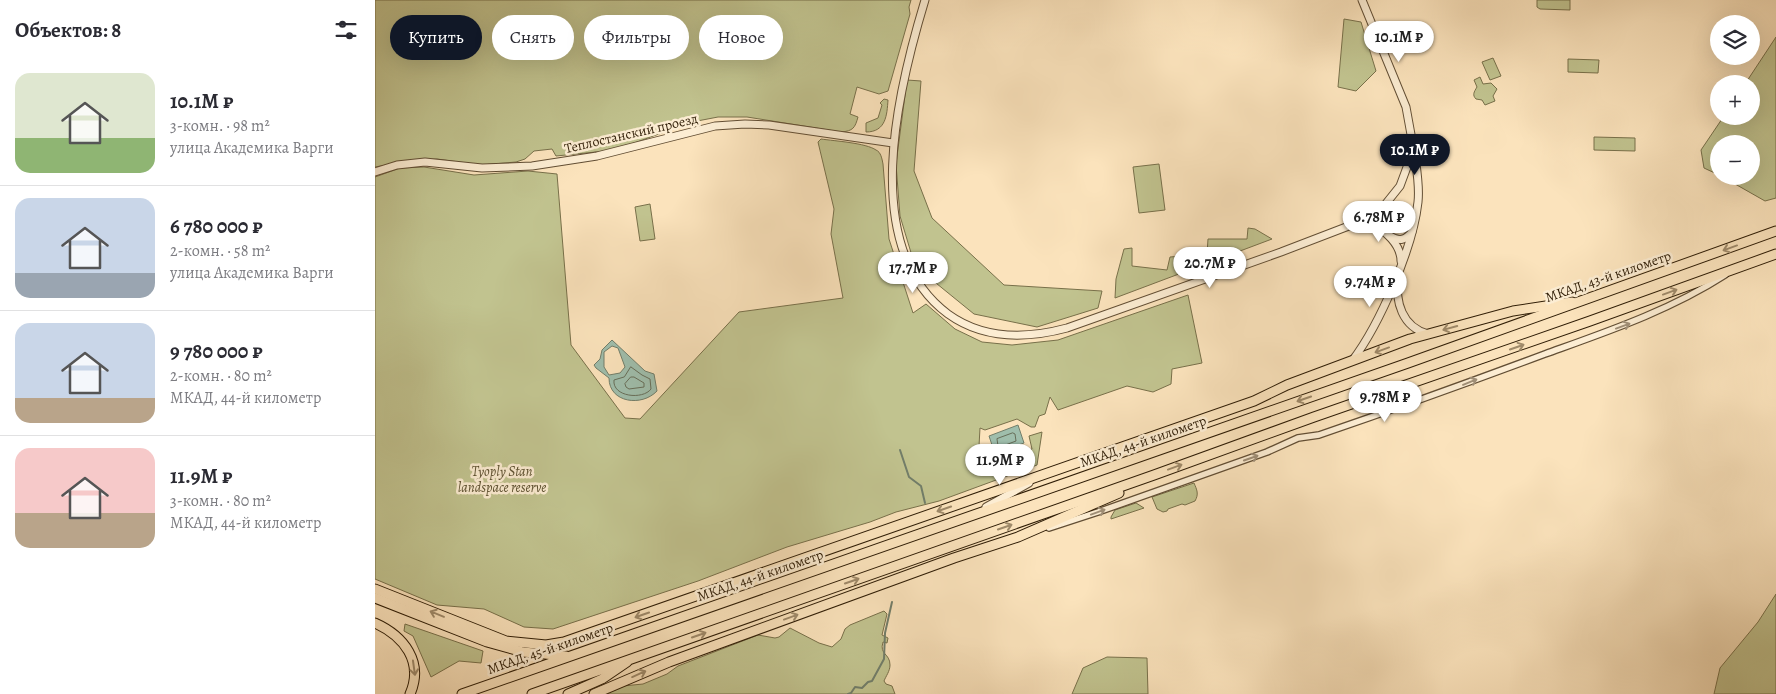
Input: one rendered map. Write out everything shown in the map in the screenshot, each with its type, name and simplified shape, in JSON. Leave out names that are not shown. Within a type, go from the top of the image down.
[{"type":"main road","name":"МКАД, 43-й километр","points":[[1449,347],[1776,232]]},
{"type":"main road","points":[[532,694],[1776,254]]},
{"type":"main road","points":[[375,589],[506,641],[546,645],[564,642],[1254,401],[1352,361],[1429,334],[1513,311],[1583,300]]},
{"type":"main road","name":"МКАД, 44-й километр","points":[[647,629],[1449,347]]},
{"type":"main road","points":[[594,694],[669,662],[954,558],[1018,537],[1095,505],[1154,475]]},
{"type":"main road","points":[[375,598],[487,642],[523,652],[569,656]]},
{"type":"main road","points":[[375,623],[395,635],[409,651],[413,659],[415,678],[410,694]]},
{"type":"main road","name":"МКАД, 45-й километр","points":[[462,694],[647,629]]},
{"type":"main road","points":[[568,694],[602,679],[636,657]]},
{"type":"street","points":[[925,0],[901,89],[893,143],[893,172],[897,222],[901,243],[911,271],[920,286],[944,311],[961,323],[993,334],[1035,335],[1067,328],[1298,246],[1367,218],[1384,206],[1400,186],[1410,159],[1411,134]]},
{"type":"street","points":[[1352,361],[1373,326],[1401,264],[1412,232],[1418,202],[1419,183],[1405,107],[1362,0]]},
{"type":"street","name":"Теплостанский проезд","points":[[375,172],[397,165],[425,162],[482,168],[532,166],[597,156],[715,126],[745,124],[769,125],[893,143]]},
{"type":"street","points":[[1367,218],[1385,232],[1400,240],[1406,239],[1412,232],[1410,218],[1406,214],[1384,206]]},
{"type":"street","points":[[1385,232],[1398,248],[1401,256],[1397,293],[1405,320],[1412,327],[1429,334]]},
{"type":"street","points":[[1018,537],[1098,512],[1267,452],[1298,438],[1319,435],[1629,324],[1707,287],[1735,269]]},
{"type":"street","points":[[972,516],[1040,476]]},
{"type":"green space","points":[[375,0],[911,0],[910,14],[888,91],[879,94],[857,87],[850,114],[858,117],[854,126],[848,131],[841,132],[747,117],[718,117],[692,122],[606,151],[556,156],[552,149],[534,151],[525,159],[516,162],[481,165],[437,159],[409,161],[375,167]]},
{"type":"green space","points":[[1537,0],[1570,0],[1570,10],[1540,9],[1537,7]]},
{"type":"green space","points":[[1344,19],[1361,22],[1376,71],[1356,91],[1338,87]]},
{"type":"green space","points":[[1776,37],[1776,198],[1765,201],[1737,185],[1760,185],[1760,135],[1711,135],[1718,125],[1760,125],[1760,75],[1751,75],[1758,65],[1760,65],[1760,61]]},
{"type":"green space","points":[[1493,58],[1501,76],[1490,80],[1482,62]]},
{"type":"green space","points":[[1568,59],[1599,60],[1598,73],[1568,72]]},
{"type":"green space","points":[[1480,77],[1483,84],[1491,83],[1497,89],[1493,96],[1495,101],[1485,105],[1482,100],[1476,99],[1474,95],[1477,87],[1474,80]]},
{"type":"green space","points":[[907,80],[921,81],[914,171],[932,218],[1004,285],[1102,291],[1098,308],[1037,327],[974,314],[915,266],[900,216],[896,164]]},
{"type":"green space","points":[[884,99],[888,100],[884,122],[878,129],[866,132],[866,123],[878,118],[882,105],[880,103]]},
{"type":"green space","points":[[1594,137],[1635,138],[1635,151],[1594,150]]},
{"type":"green space","points":[[1710,137],[1710,171],[1704,168],[1701,150]]},
{"type":"green space","name":"Tyoply Stan landspace reserve","points":[[821,139],[865,146],[878,151],[880,154],[883,164],[889,239],[913,313],[926,304],[955,329],[982,342],[1012,345],[1058,340],[1188,295],[1202,363],[1172,369],[1171,384],[1153,392],[1127,386],[1058,410],[1050,397],[1045,414],[1039,416],[1035,427],[1031,427],[1017,419],[985,430],[980,428],[979,446],[983,457],[994,460],[1032,449],[1029,436],[1042,432],[1037,465],[939,501],[896,512],[870,522],[787,547],[698,581],[553,629],[524,627],[484,609],[437,605],[375,579],[375,177],[400,168],[424,167],[474,175],[528,171],[557,174],[571,345],[625,418],[640,419],[739,312],[843,298],[831,234],[834,209],[818,142]]},
{"type":"green space","points":[[1159,164],[1165,210],[1139,213],[1133,167]]},
{"type":"green space","points":[[650,204],[655,239],[640,241],[635,207]]},
{"type":"green space","points":[[1248,228],[1255,229],[1272,239],[1115,298],[1116,279],[1124,249],[1132,248],[1132,266],[1167,270],[1170,257],[1207,254],[1208,239],[1247,239]]},
{"type":"green space","points":[[1194,483],[1197,492],[1195,501],[1163,512],[1157,509],[1152,497]]},
{"type":"green space","points":[[1136,503],[1144,508],[1111,519],[1115,510]]},
{"type":"green space","points":[[1776,594],[1776,694],[1714,694],[1720,668],[1758,622]]},
{"type":"green space","points":[[884,611],[887,614],[882,635],[888,638],[887,643],[883,642],[882,649],[890,661],[890,665],[884,681],[892,686],[895,694],[605,694],[623,686],[643,684],[667,674],[678,666],[758,635],[779,637],[790,628],[819,643],[832,647],[841,639],[845,629],[850,625]]},
{"type":"green space","points":[[405,624],[483,651],[481,663],[459,661],[431,677],[413,636],[404,631]]},
{"type":"green space","points":[[1107,657],[1147,658],[1148,694],[1072,694],[1083,668]]},
{"type":"water","points":[[612,340],[645,371],[654,374],[657,391],[651,396],[635,401],[627,400],[614,393],[610,386],[609,378],[594,365],[600,359],[602,350]],"holes":[[[612,346],[618,348],[625,367],[620,373],[609,375],[604,367],[604,352]]]},
{"type":"water","points":[[1018,425],[1024,443],[995,454],[989,436]]},
{"type":"waterway","points":[[900,450],[909,477],[921,486],[925,503]]},
{"type":"waterway","points":[[848,694],[855,687],[862,688],[872,681],[884,659],[885,633],[892,602]]}]
